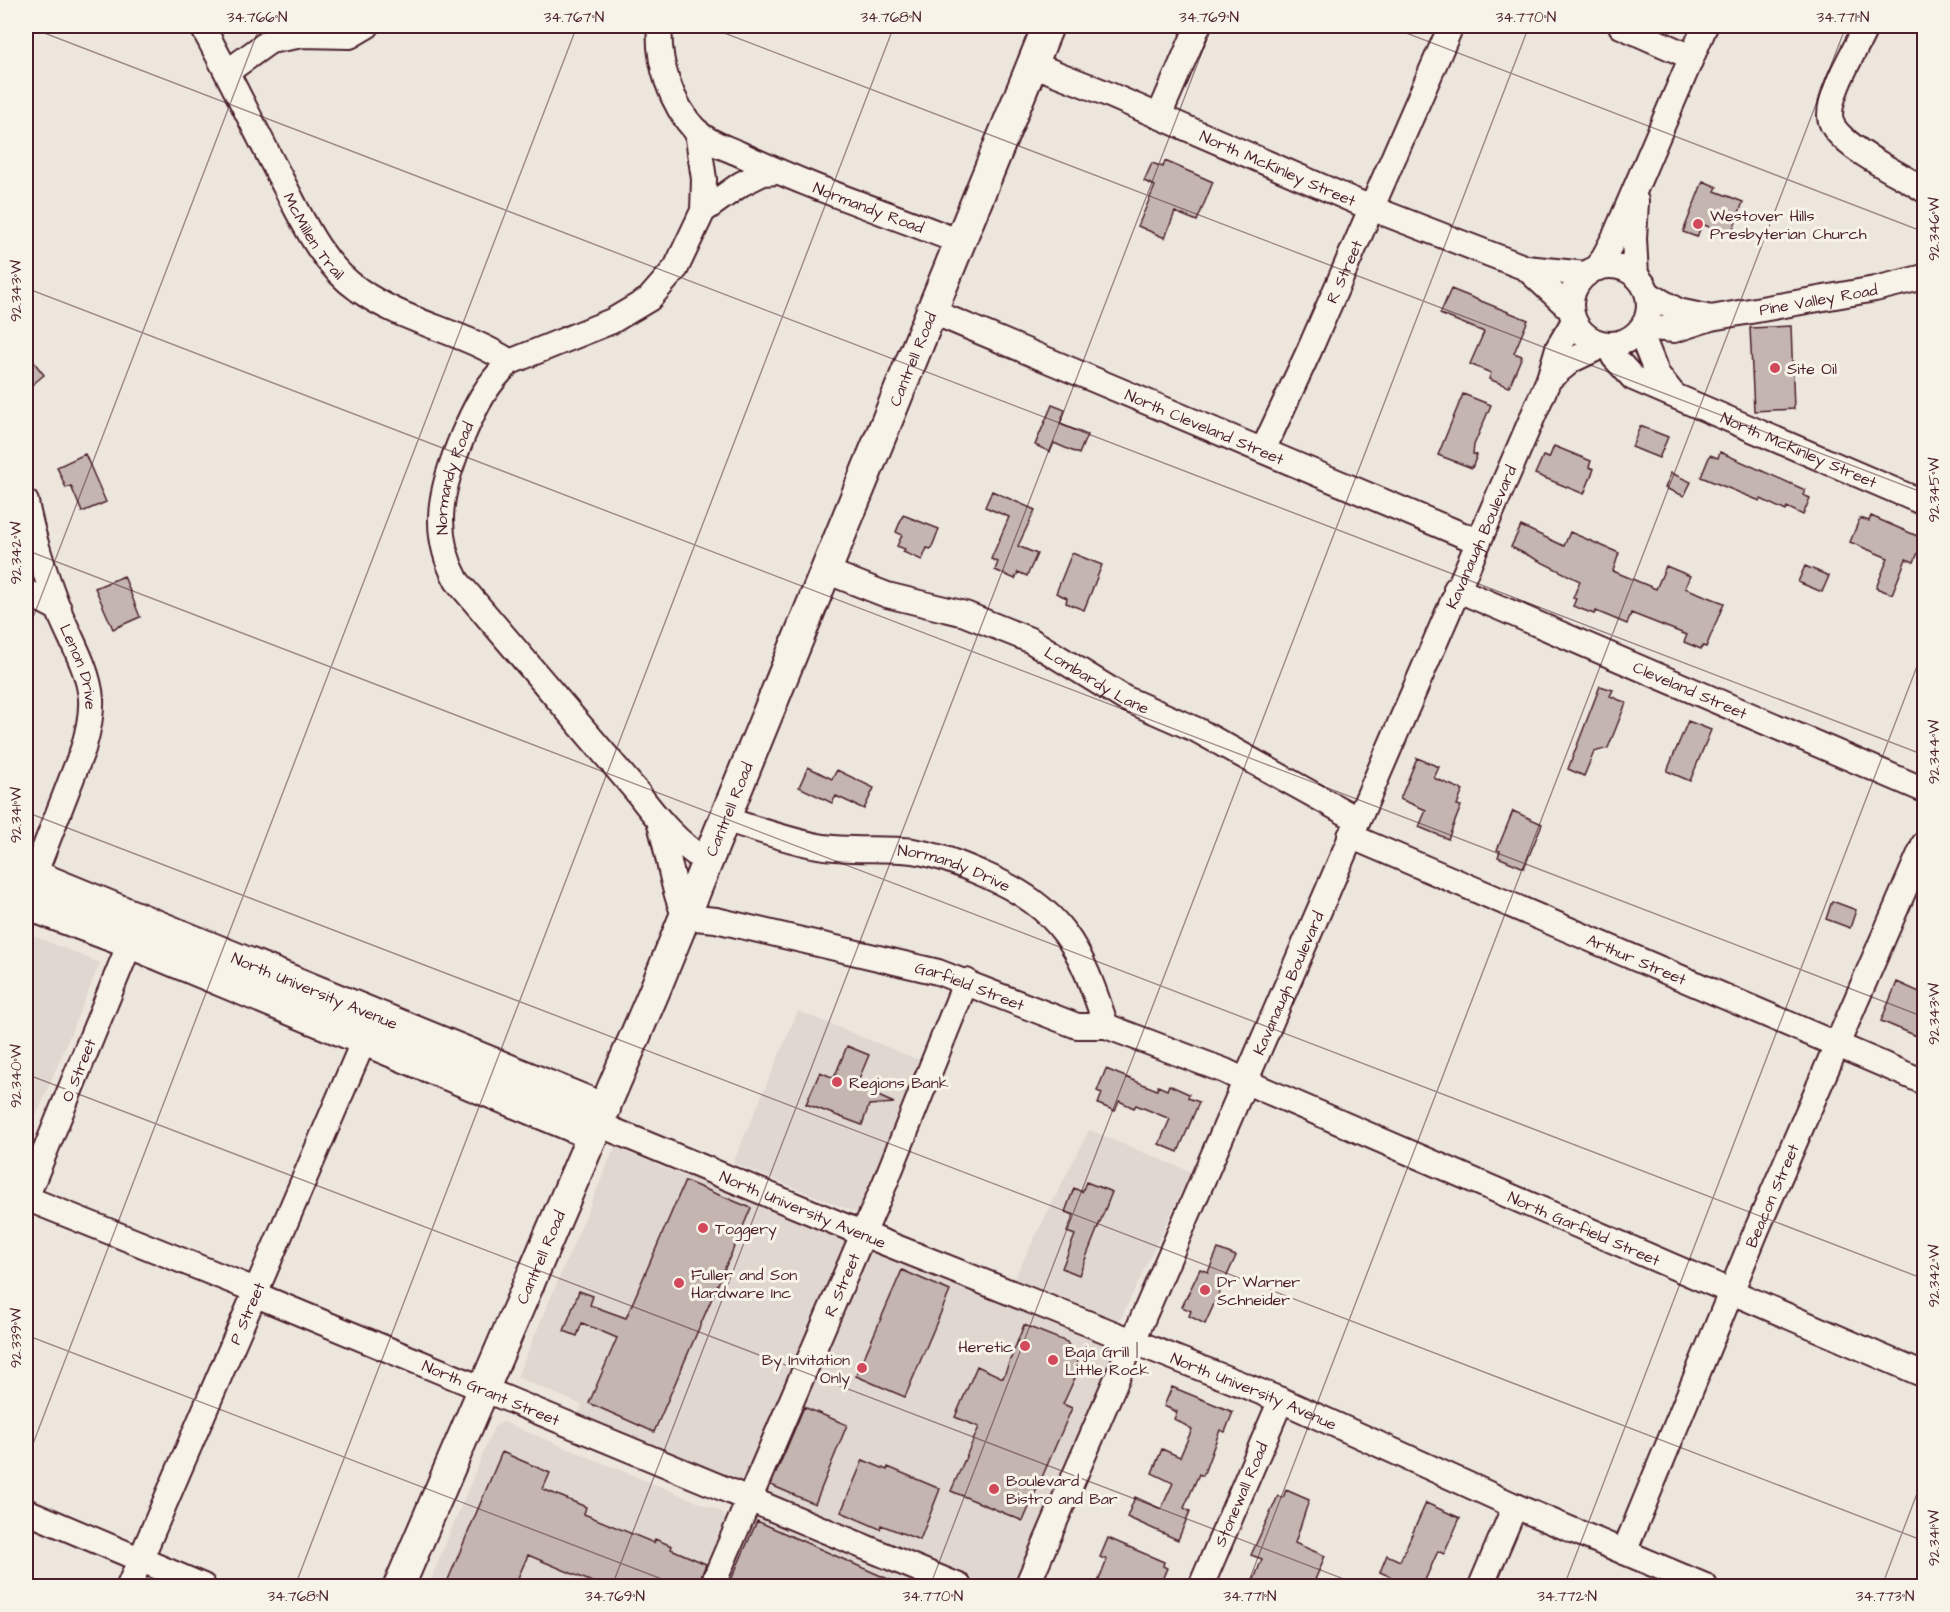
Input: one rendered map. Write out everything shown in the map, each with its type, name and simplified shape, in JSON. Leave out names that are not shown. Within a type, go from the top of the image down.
[{"type":"main road","name":"Cantrell Road","points":[[399,1587],[685,917],[1048,26]]},
{"type":"main road","name":"North University Avenue","points":[[29,882],[374,1017],[599,1123]]},
{"type":"main road","name":"North University Avenue","points":[[26,904],[130,943],[364,1040],[599,1123]]},
{"type":"street","name":"McMillen Trail","points":[[202,26],[309,232],[338,272],[358,290],[379,302],[477,342],[510,362]]},
{"type":"street","points":[[227,72],[275,33],[350,36],[367,26]]},
{"type":"street","points":[[660,26],[661,49],[671,90],[697,131]]},
{"type":"street","points":[[1159,116],[1198,26]]},
{"type":"street","name":"R Street","points":[[1263,450],[1451,26]]},
{"type":"street","points":[[1621,26],[1691,57]]},
{"type":"street","points":[[1572,315],[1572,296],[1577,284],[1592,271],[1637,186],[1705,26]]},
{"type":"street","points":[[1866,26],[1833,102],[1830,117],[1832,128],[1853,147],[1903,175],[1924,190]]},
{"type":"street","name":"North McKinley Street","points":[[1032,64],[1371,208],[1526,268]]},
{"type":"street","name":"Normandy Road","points":[[697,131],[716,144],[777,172],[960,242]]},
{"type":"street","name":"Normandy Road","points":[[697,131],[704,179],[703,211],[676,268],[649,299],[612,321],[510,362],[486,386],[448,472],[440,514],[441,535],[448,565],[456,581],[637,792],[660,824],[685,847],[707,862]]},
{"type":"street","name":"Normandy Road","points":[[703,211],[741,184],[763,173],[777,172]]},
{"type":"street","points":[[1549,379],[1572,360],[1606,345],[1629,340],[1641,329],[1649,310],[1634,239],[1637,186]]},
{"type":"street","points":[[1526,268],[1592,271],[1618,267],[1678,311],[1711,318]]},
{"type":"street","points":[[1526,268],[1572,315],[1582,334],[1606,345]]},
{"type":"street","name":"Pine Valley Road","points":[[1711,318],[1875,289],[1924,277]]},
{"type":"street","name":"North Cleveland Street","points":[[931,311],[1478,541]]},
{"type":"street","name":"Kavanaugh Boulevard","points":[[1027,1587],[1456,589],[1549,379],[1558,348],[1572,315]]},
{"type":"street","points":[[1641,329],[1674,330],[1711,318]]},
{"type":"street","points":[[1641,329],[1657,375],[1673,394]]},
{"type":"street","name":"North McKinley Street","points":[[1606,345],[1633,378],[1924,503]]},
{"type":"street","name":"Lenon Drive","points":[[27,524],[58,609],[88,680],[91,716],[83,749],[29,882]]},
{"type":"street","name":"Lombardy Lane","points":[[826,571],[887,595],[965,614],[1030,640],[1124,698],[1218,741],[1354,827]]},
{"type":"street","name":"Cleveland Street","points":[[1456,589],[1924,790]]},
{"type":"street","points":[[26,592],[58,609]]},
{"type":"street","name":"Normandy Drive","points":[[725,819],[777,837],[819,846],[927,854],[958,862],[1015,888],[1037,903],[1071,941],[1090,976],[1106,1026]]},
{"type":"street","name":"Normandy Road","points":[[660,824],[669,857],[674,891],[685,917]]},
{"type":"street","name":"Arthur Street","points":[[1354,827],[1924,1082]]},
{"type":"street","name":"Beacon Street","points":[[1624,1552],[1732,1291],[1924,844]]},
{"type":"street","name":"Garfield Street","points":[[685,917],[716,920],[938,972],[1077,1026],[1106,1026],[1225,1071],[1245,1081]]},
{"type":"street","name":"O Street","points":[[26,1198],[130,943]]},
{"type":"street","name":"R Street","points":[[712,1587],[862,1234],[966,981]]},
{"type":"street","name":"P Street","points":[[129,1587],[364,1040]]},
{"type":"street","name":"North Garfield Street","points":[[1245,1081],[1924,1375]]},
{"type":"street","name":"North University Avenue","points":[[599,1123],[862,1234],[1281,1400],[1515,1506],[1705,1587]]},
{"type":"street","name":"North Grant Street","points":[[26,1198],[255,1290],[266,1299],[959,1587]]},
{"type":"street","name":"Stonewall Road","points":[[1202,1587],[1281,1400]]},
{"type":"street","points":[[1481,1587],[1515,1506]]},
{"type":"street","points":[[26,1511],[203,1587]]},
{"type":"shaded area","points":[[26,933],[100,963],[26,1141]]},
{"type":"shaded area","points":[[798,1011],[924,1062],[857,1213],[733,1163]]},
{"type":"shaded area","points":[[1089,1130],[1191,1172],[1120,1320],[1013,1281]]},
{"type":"shaded area","points":[[615,1147],[683,1176],[689,1162],[1133,1342],[1027,1586],[712,1586],[749,1499],[573,1426],[582,1405],[517,1377]]},
{"type":"shaded area","points":[[503,1422],[722,1512],[726,1522],[698,1586],[428,1586],[494,1427]]},
{"type":"building","points":[[1165,161],[1213,182],[1197,221],[1175,212],[1165,238],[1138,226],[1155,186],[1144,181],[1152,163],[1163,167]]},
{"type":"building","points":[[1703,181],[1717,187],[1715,191],[1743,202],[1731,236],[1702,224],[1697,237],[1683,232]]},
{"type":"building","points":[[1451,289],[1528,320],[1514,353],[1522,356],[1509,387],[1489,379],[1491,373],[1470,364],[1484,332],[1440,314]]},
{"type":"building","name":"Site Oil","points":[[1791,326],[1794,409],[1754,411],[1750,328]]},
{"type":"building","points":[[26,352],[44,375],[26,390]]},
{"type":"building","points":[[1463,394],[1491,405],[1474,445],[1473,454],[1477,455],[1472,468],[1438,455]]},
{"type":"building","points":[[1052,405],[1065,410],[1060,424],[1087,435],[1079,454],[1054,443],[1050,452],[1035,445]]},
{"type":"building","points":[[1640,426],[1668,437],[1659,458],[1632,447]]},
{"type":"building","points":[[1554,446],[1591,461],[1589,467],[1594,469],[1584,494],[1535,474],[1543,456],[1549,458]]},
{"type":"building","points":[[1720,452],[1805,490],[1803,495],[1810,498],[1803,515],[1787,507],[1786,511],[1761,499],[1760,501],[1701,477],[1710,455],[1718,458]]},
{"type":"building","points":[[85,454],[106,502],[82,512],[71,486],[66,488],[57,467]]},
{"type":"building","points":[[1671,473],[1691,482],[1684,496],[1665,488]]},
{"type":"building","points":[[992,491],[1035,510],[1018,546],[1037,554],[1027,576],[1018,572],[1015,579],[995,570],[998,562],[991,559],[1009,517],[985,507]]},
{"type":"building","points":[[903,515],[939,529],[931,549],[927,548],[922,560],[903,552],[905,549],[897,546],[902,535],[896,532]]},
{"type":"building","points":[[1871,516],[1924,539],[1914,562],[1906,559],[1892,594],[1876,588],[1888,558],[1850,542],[1860,518],[1869,521]]},
{"type":"building","points":[[1521,526],[1564,546],[1570,532],[1619,553],[1613,571],[1656,589],[1666,566],[1690,576],[1685,588],[1724,603],[1706,647],[1703,646],[1701,649],[1684,642],[1687,635],[1631,613],[1627,624],[1596,611],[1594,614],[1573,606],[1576,599],[1573,598],[1580,581],[1511,547]]},
{"type":"building","points":[[1072,553],[1102,565],[1084,610],[1066,603],[1067,598],[1056,593]]},
{"type":"building","points":[[1805,566],[1829,576],[1822,592],[1798,582]]},
{"type":"building","points":[[124,576],[140,617],[113,629],[95,588]]},
{"type":"building","points":[[1600,686],[1613,690],[1610,696],[1626,703],[1608,748],[1594,752],[1584,776],[1568,769]]},
{"type":"building","points":[[1688,721],[1711,730],[1690,781],[1667,771]]},
{"type":"building","points":[[1417,758],[1439,767],[1434,778],[1463,790],[1457,805],[1461,806],[1448,839],[1419,827],[1426,810],[1400,799]]},
{"type":"building","points":[[808,767],[832,779],[837,770],[874,788],[864,809],[836,796],[832,803],[799,787]]},
{"type":"building","points":[[1513,811],[1542,824],[1524,868],[1498,857],[1500,851],[1497,850]]},
{"type":"building","points":[[1832,901],[1856,910],[1850,928],[1826,919]]},
{"type":"building","points":[[1897,982],[1924,994],[1924,1039],[1881,1021]]},
{"type":"building","name":"Regions Bank","points":[[847,1046],[869,1055],[856,1086],[894,1103],[869,1105],[862,1125],[806,1104],[820,1072],[834,1078]]},
{"type":"building","points":[[1106,1069],[1157,1090],[1158,1086],[1167,1090],[1169,1085],[1189,1094],[1188,1098],[1199,1102],[1178,1152],[1159,1144],[1170,1119],[1136,1105],[1134,1108],[1119,1101],[1115,1111],[1098,1104],[1102,1093],[1097,1091]]},
{"type":"building","points":[[685,1181],[751,1208],[654,1432],[589,1403],[617,1338],[582,1323],[577,1336],[564,1331],[579,1291],[593,1296],[590,1305],[626,1318]]},
{"type":"building","points":[[1086,1182],[1112,1192],[1079,1275],[1062,1268],[1075,1235],[1067,1232],[1074,1215],[1065,1212],[1074,1188],[1082,1192]]},
{"type":"building","name":"Dr Warner Schneider","points":[[1218,1249],[1236,1256],[1205,1324],[1189,1316],[1191,1311],[1182,1307],[1200,1269],[1208,1272]]},
{"type":"building","points":[[902,1270],[950,1291],[905,1397],[856,1376]]},
{"type":"building","points":[[1024,1325],[1067,1342],[1080,1367],[1063,1404],[1072,1408],[1023,1521],[951,1491],[979,1427],[955,1417],[977,1366],[1003,1378]]},
{"type":"building","points":[[1172,1387],[1233,1412],[1225,1432],[1220,1430],[1203,1476],[1199,1474],[1184,1508],[1190,1511],[1178,1540],[1127,1517],[1135,1497],[1161,1509],[1173,1483],[1152,1473],[1162,1449],[1180,1457],[1192,1429],[1174,1419],[1177,1412],[1164,1406]]},
{"type":"building","points":[[804,1407],[847,1425],[815,1504],[771,1485]]},
{"type":"building","points":[[502,1452],[550,1473],[543,1489],[586,1507],[584,1514],[654,1543],[655,1539],[672,1546],[671,1549],[706,1564],[697,1587],[604,1587],[528,1555],[514,1587],[445,1587]]},
{"type":"building","points":[[863,1460],[887,1470],[888,1467],[940,1489],[920,1540],[881,1525],[880,1529],[841,1512]]},
{"type":"building","points":[[1286,1490],[1309,1500],[1295,1543],[1325,1556],[1312,1587],[1251,1587],[1262,1559],[1251,1555],[1278,1496],[1283,1498]]},
{"type":"building","points":[[1426,1503],[1460,1518],[1444,1554],[1438,1551],[1422,1587],[1413,1587],[1380,1572],[1387,1555],[1400,1561]]},
{"type":"building","points":[[757,1521],[906,1587],[728,1587]]},
{"type":"building","points":[[1108,1538],[1164,1562],[1163,1566],[1167,1568],[1159,1587],[1096,1587],[1107,1560],[1100,1557]]},
{"type":"place","name":"Westover Hills Presbyterian Church","points":[[1698,224]]},
{"type":"place","name":"Site Oil","points":[[1775,368]]},
{"type":"place","name":"Regions Bank","points":[[837,1082]]},
{"type":"place","name":"Toggery","points":[[703,1228]]},
{"type":"place","name":"Fuller and Son Hardware Inc","points":[[679,1283]]},
{"type":"place","name":"Dr Warner Schneider","points":[[1205,1290]]},
{"type":"place","name":"Heretic","points":[[1025,1346]]},
{"type":"place","name":"Baja Grill | Little Rock","points":[[1053,1360]]},
{"type":"place","name":"By Invitation Only","points":[[862,1368]]},
{"type":"place","name":"Boulevard Bistro and Bar","points":[[994,1489]]}]
